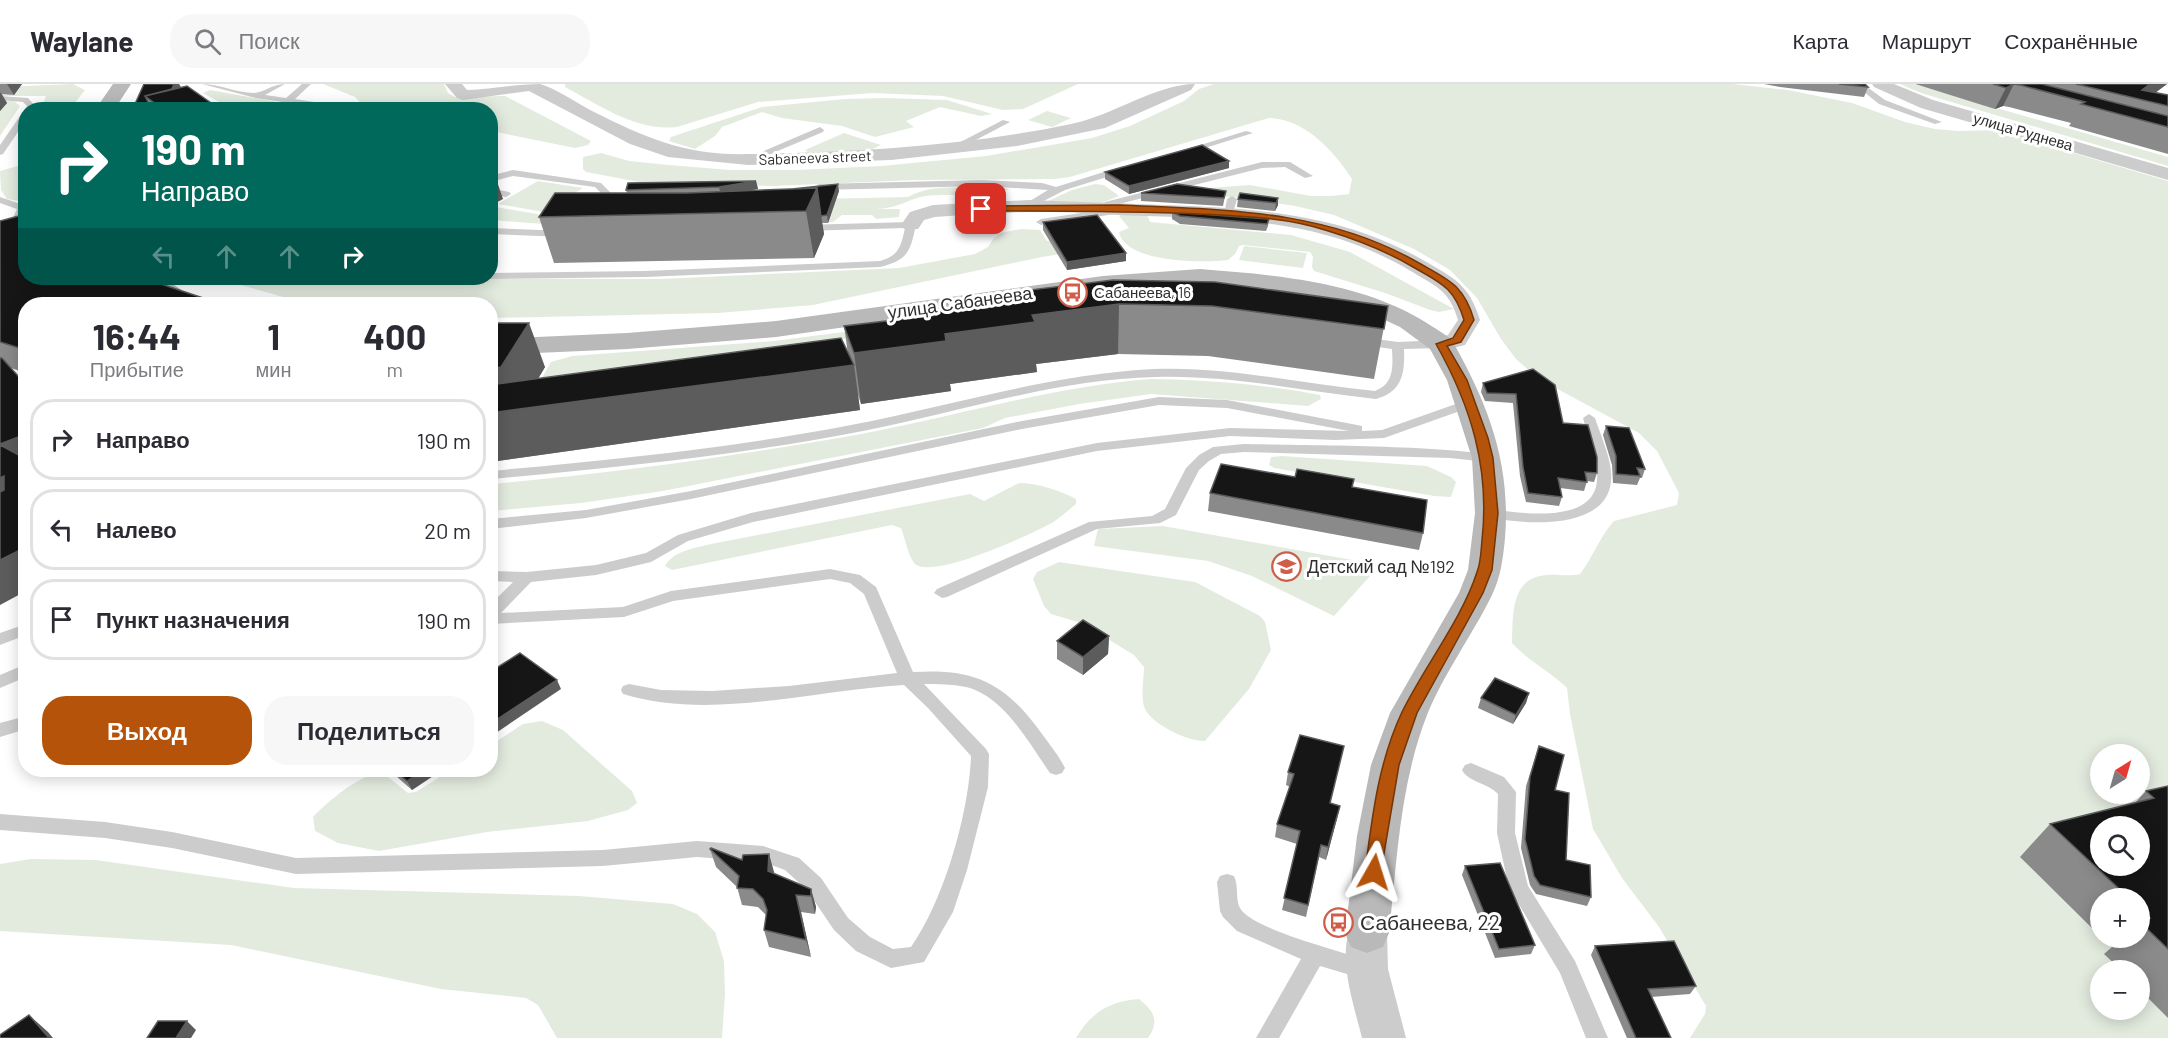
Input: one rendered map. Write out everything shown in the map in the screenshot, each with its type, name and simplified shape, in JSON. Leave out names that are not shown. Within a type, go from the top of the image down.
[{"type":"street","points":[[110,102],[122,84]]},
{"type":"street","name":"Sabaneeva street","points":[[453,84],[463,94],[471,95],[531,85],[636,140],[674,153],[748,160],[891,155],[1017,141],[1099,124],[1143,107],[1187,84]]},
{"type":"street","name":"улица Руднева","points":[[1882,85],[1927,104],[2168,174]]},
{"type":"street","points":[[911,225],[917,216],[933,211],[1035,214],[1112,208],[1230,206],[1327,227],[1397,254],[1448,284],[1463,300],[1469,320],[1457,340],[1441,344]]},
{"type":"street","name":"улица Сабанеева","points":[[498,347],[627,341],[776,329],[1103,283],[1200,276],[1270,282],[1354,300],[1409,322],[1441,344],[1461,380],[1486,458],[1491,513],[1485,570],[1476,593],[1409,713],[1391,765],[1378,836],[1367,951]]},
{"type":"street","points":[[158,285],[176,297]]},
{"type":"street","points":[[1367,951],[1384,1038]]},
{"type":"lane","points":[[206,84],[256,96],[299,102]]},
{"type":"lane","points":[[256,96],[280,84]]},
{"type":"lane","points":[[289,100],[308,84]]},
{"type":"lane","points":[[1859,84],[1882,85]]},
{"type":"lane","points":[[1859,84],[1882,102],[1938,122]]},
{"type":"lane","points":[[0,98],[27,102]]},
{"type":"lane","points":[[948,150],[1002,124],[1017,141]]},
{"type":"lane","points":[[0,152],[18,125]]},
{"type":"lane","points":[[748,160],[820,130]]},
{"type":"lane","points":[[1172,155],[1249,133]]},
{"type":"lane","points":[[1035,214],[1059,190],[1139,164]]},
{"type":"lane","points":[[1112,208],[1108,204],[1262,165],[1287,164],[1308,176]]},
{"type":"lane","points":[[498,177],[513,173],[598,185],[606,193],[599,200],[600,202],[616,202]]},
{"type":"lane","points":[[810,188],[982,183],[1042,186],[1059,190]]},
{"type":"lane","points":[[498,192],[506,194]]},
{"type":"lane","points":[[1,202],[18,207]]},
{"type":"lane","points":[[498,276],[645,274],[880,264],[897,259],[906,250],[911,225],[794,229]]},
{"type":"lane","points":[[498,231],[577,234]]},
{"type":"lane","points":[[1351,340],[1398,345],[1441,344]]},
{"type":"lane","points":[[498,474],[589,466],[843,431],[1085,380],[1154,373],[1204,374],[1376,395],[1391,388],[1396,381],[1398,345]]},
{"type":"lane","points":[[0,375],[18,380]]},
{"type":"lane","points":[[498,523],[586,514],[668,499],[1044,420],[1159,401],[1227,404],[1384,434]]},
{"type":"lane","points":[[498,576],[527,577],[596,570],[651,557],[683,538],[752,518],[1097,447],[1230,432],[1335,436],[1384,434],[1470,403]]},
{"type":"lane","points":[[1491,513],[1544,519],[1566,515],[1589,506],[1596,499],[1604,481],[1589,418]]},
{"type":"lane","points":[[942,593],[1094,525],[1155,520],[1171,512],[1193,468],[1218,450],[1244,448],[1450,454],[1486,458]]},
{"type":"lane","points":[[0,822],[116,831],[172,840],[296,866],[603,858],[697,849],[763,854],[792,864],[807,877],[841,924],[863,944],[891,959],[916,955],[929,938],[943,912],[957,870],[979,787],[980,754],[934,703],[907,678],[872,591],[855,579],[830,574],[671,596],[624,612],[498,617]]},
{"type":"lane","points":[[498,608],[527,577]]},
{"type":"lane","points":[[0,639],[18,632]]},
{"type":"lane","points":[[0,682],[18,674]]},
{"type":"lane","points":[[629,690],[664,697],[722,696],[790,692],[907,678],[957,679],[986,687],[1013,710],[1056,768]]},
{"type":"lane","points":[[0,730],[18,726]]},
{"type":"lane","points":[[1471,770],[1498,782],[1507,792],[1506,833],[1519,888],[1568,968],[1597,1038]]},
{"type":"lane","points":[[1227,882],[1230,911],[1244,925],[1315,955],[1367,951]]},
{"type":"lane","points":[[1267,1038],[1315,955]]},
{"type":"shaded area","points":[[73,84],[85,90],[76,102],[44,102],[46,96],[0,96],[0,87]]},
{"type":"shaded area","points":[[323,84],[444,84],[448,93],[455,97],[505,96],[591,141],[588,145],[575,148],[498,132],[498,102],[360,102],[355,97]]},
{"type":"shaded area","points":[[565,84],[1078,84],[1023,109],[1003,110],[943,96],[873,93],[758,102],[677,127],[662,127],[619,116],[565,87]]},
{"type":"shaded area","points":[[1214,84],[1733,84],[1788,90],[1852,103],[1905,122],[1935,129],[1996,130],[2168,181],[2168,1038],[1690,1038],[1705,1014],[1706,1006],[1659,927],[1622,878],[1593,829],[1567,688],[1512,643],[1516,600],[1526,583],[1546,575],[1580,574],[1614,521],[1677,505],[1679,493],[1657,451],[1639,433],[1539,379],[1516,359],[1501,339],[1477,298],[1450,270],[1414,249],[1334,215],[1295,206],[1234,197],[1164,195],[1195,189],[1250,185],[1311,196],[1349,194],[1352,179],[1327,148],[1306,130],[1295,124],[1269,118],[1070,177],[1054,179],[915,180],[773,186],[644,183],[586,172],[583,169],[583,157],[601,153],[629,161],[730,170],[881,166],[986,156],[1092,138],[1130,126],[1184,101],[1199,89]]},
{"type":"shaded area","points":[[1900,84],[1913,84],[2168,157],[2168,166],[1921,93]]},
{"type":"shaded area","points":[[210,90],[277,102],[219,102],[203,93]]},
{"type":"shaded area","points":[[845,99],[947,100],[992,114],[981,116],[940,107],[906,121],[914,127],[875,137],[842,126],[782,118],[762,112],[722,127],[715,136],[695,149],[669,141],[671,137],[762,107]]},
{"type":"shaded area","points":[[0,100],[14,101],[18,104],[18,109],[0,136]]},
{"type":"shaded area","points":[[1047,111],[1071,118],[1052,127],[1028,120]]},
{"type":"shaded area","points":[[844,133],[881,145],[864,153],[809,153],[805,150]]},
{"type":"shaded area","points":[[18,166],[18,201],[7,199],[1,190],[0,171]]},
{"type":"shaded area","points":[[538,181],[583,188],[544,212],[498,204]]},
{"type":"shaded area","points":[[1095,184],[1104,185],[1119,196],[1099,204],[1046,202],[1072,190]]},
{"type":"shaded area","points":[[935,188],[1009,189],[988,195],[927,196],[877,209],[900,209],[899,217],[876,219],[872,215],[842,215],[833,222],[747,225],[556,225],[498,221],[498,207],[554,217],[818,199],[908,197]]},
{"type":"shaded area","points":[[1122,214],[1147,215],[1150,222],[1291,235],[1350,252],[1454,309],[1439,312],[1430,310],[1314,271],[1313,257],[1310,252],[1243,245],[1239,246],[1228,260],[1184,261],[1150,255],[1135,250],[1124,242],[1119,232],[1129,228],[1119,216]]},
{"type":"shaded area","points":[[1021,229],[1040,230],[1047,241],[1106,233],[1106,247],[1042,257],[813,305],[718,313],[498,318],[498,297],[283,297],[241,285],[498,285],[498,279],[660,279],[899,268],[975,254],[988,247],[1001,233]]},
{"type":"shaded area","points":[[1244,246],[1307,253],[1303,268],[1239,260]]},
{"type":"shaded area","points":[[1225,306],[927,326],[536,388],[551,362],[572,356],[774,341],[936,320]]},
{"type":"shaded area","points":[[1150,379],[1257,385],[1320,395],[1321,399],[1308,406],[1151,394],[1079,404],[1005,418],[983,428],[663,491],[581,503],[498,510],[498,483],[628,469],[765,450],[893,428],[1002,403],[1113,383]]},
{"type":"shaded area","points":[[1271,457],[1427,466],[1451,477],[1456,482],[1451,497],[1434,496],[1274,468],[1269,465]]},
{"type":"shaded area","points":[[1019,483],[1055,490],[1076,499],[1076,504],[1054,522],[1000,547],[957,562],[923,567],[914,563],[901,528],[892,525],[672,570],[665,566],[679,554],[711,544],[970,494],[984,501]]},
{"type":"shaded area","points":[[1163,526],[1380,565],[1334,616],[1252,576],[1208,561],[1094,546],[1098,529]]},
{"type":"shaded area","points":[[1059,562],[1195,582],[1260,616],[1265,622],[1271,650],[1249,689],[1205,741],[1189,739],[1171,731],[1149,715],[1143,700],[1144,667],[1134,655],[1081,623],[1051,614],[1044,606],[1033,579],[1037,572]]},
{"type":"shaded area","points":[[542,721],[563,730],[632,791],[637,803],[628,810],[588,821],[487,832],[379,851],[338,843],[315,831],[313,817],[336,796],[368,777],[388,777],[408,793],[416,792],[440,777],[498,777],[498,740],[523,724]]},
{"type":"shaded area","points":[[31,859],[96,860],[294,888],[579,896],[673,904],[697,914],[715,932],[724,961],[725,994],[722,1038],[557,1038],[538,1005],[526,998],[441,989],[231,945],[0,931],[0,864]]},
{"type":"shaded area","points":[[1139,999],[1154,1017],[1154,1026],[1148,1038],[1076,1038],[1088,1022],[1102,1010],[1119,1002]]},
{"type":"building","points":[[144,84],[174,84],[172,89],[145,96],[148,102],[136,102]]},
{"type":"building","points":[[1839,84],[1865,84],[1868,87]]},
{"type":"building","points":[[1993,84],[2014,84],[2006,88]]},
{"type":"building","points":[[2014,84],[2042,84],[2168,116],[2168,127],[2081,104],[2085,102]]},
{"type":"building","points":[[2076,84],[2150,84],[2142,90],[2168,95],[2168,106]]},
{"type":"building","points":[[187,86],[210,102],[153,102],[145,96]]},
{"type":"building","points":[[1202,145],[1229,161],[1129,186],[1105,172]]},
{"type":"building","points":[[756,181],[719,187],[626,190],[628,183]]},
{"type":"building","points":[[838,184],[827,215],[821,216],[817,188],[792,189]]},
{"type":"building","points":[[1177,184],[1226,191],[1224,198],[1141,193]]},
{"type":"building","points":[[817,188],[806,211],[539,217],[555,193],[687,193]]},
{"type":"building","points":[[1240,193],[1278,198],[1276,203],[1238,199]]},
{"type":"building","points":[[1172,212],[1269,219],[1267,224],[1180,216]]},
{"type":"building","points":[[1097,215],[1126,253],[1067,262],[1043,222]]},
{"type":"building","points":[[18,216],[18,285],[164,285],[200,297],[18,297],[18,348],[0,342],[0,221]]},
{"type":"building","points":[[1113,280],[1215,282],[1388,306],[1384,329],[1212,306],[1119,304],[1032,315],[1035,322],[945,334],[946,341],[854,353],[844,326],[937,315],[935,309],[1024,297],[1021,291]]},
{"type":"building","points":[[498,323],[529,323],[501,367],[498,368]]},
{"type":"building","points":[[841,338],[854,365],[498,412],[498,384]]},
{"type":"building","points":[[0,358],[2,358],[18,376],[18,437],[0,444]]},
{"type":"building","points":[[1533,369],[1555,385],[1563,423],[1588,425],[1597,457],[1597,473],[1585,472],[1587,482],[1558,478],[1562,497],[1528,493],[1523,467],[1516,394],[1487,393],[1483,383]]},
{"type":"building","points":[[1606,426],[1629,428],[1645,469],[1637,468],[1640,476],[1616,474],[1616,456]]},
{"type":"building","points":[[0,445],[18,455],[18,551],[0,560],[0,492],[4,490],[4,476],[0,478]]},
{"type":"building","points":[[1221,464],[1295,477],[1297,469],[1354,479],[1352,487],[1427,500],[1423,533],[1210,493]]},
{"type":"building","points":[[1083,620],[1109,636],[1083,657],[1057,641]]},
{"type":"building","points":[[520,653],[557,680],[498,719],[498,667]]},
{"type":"building","points":[[1495,678],[1529,693],[1516,715],[1481,698]]},
{"type":"building","points":[[1300,735],[1344,746],[1330,803],[1340,806],[1328,847],[1321,845],[1308,905],[1284,898],[1300,831],[1277,824],[1294,774],[1288,772]]},
{"type":"building","points":[[1539,746],[1564,755],[1555,790],[1569,793],[1566,860],[1590,865],[1591,897],[1540,885],[1534,876],[1525,839],[1530,777]]},
{"type":"building","points":[[2168,786],[2168,949],[2150,932],[2150,888],[2118,888],[2106,876],[2150,876],[2150,816],[2090,816],[2090,861],[2050,824],[2130,804],[2150,804],[2150,799],[2154,798],[2150,794],[2150,790]]},
{"type":"building","points":[[711,848],[742,860],[743,855],[769,854],[768,871],[811,889],[811,896],[796,895],[806,940],[764,930],[767,910],[763,899],[753,889],[737,888],[739,876]]},
{"type":"building","points":[[1500,863],[1535,945],[1499,949],[1465,866]]},
{"type":"building","points":[[1674,941],[1696,986],[1648,989],[1671,1038],[1636,1038],[1595,946]]},
{"type":"building","points":[[29,1015],[49,1038],[0,1038],[0,1035]]},
{"type":"building","points":[[158,1021],[187,1021],[176,1038],[147,1038]]},
{"type":"place","name":"Сабанеева, 16","points":[[1073,293]]},
{"type":"place","name":"Детский сад №192","points":[[1286,567]]},
{"type":"place","name":"Сабанеева, 22","points":[[1339,923]]},
{"type":"route","points":[[981,209],[1120,208],[1228,213],[1298,221],[1327,227],[1366,240],[1397,254],[1448,284],[1463,300],[1469,320],[1457,340],[1441,344],[1461,380],[1482,438],[1486,458],[1491,513],[1485,570],[1476,593],[1409,713],[1391,765],[1383,797],[1374,872]]}]
